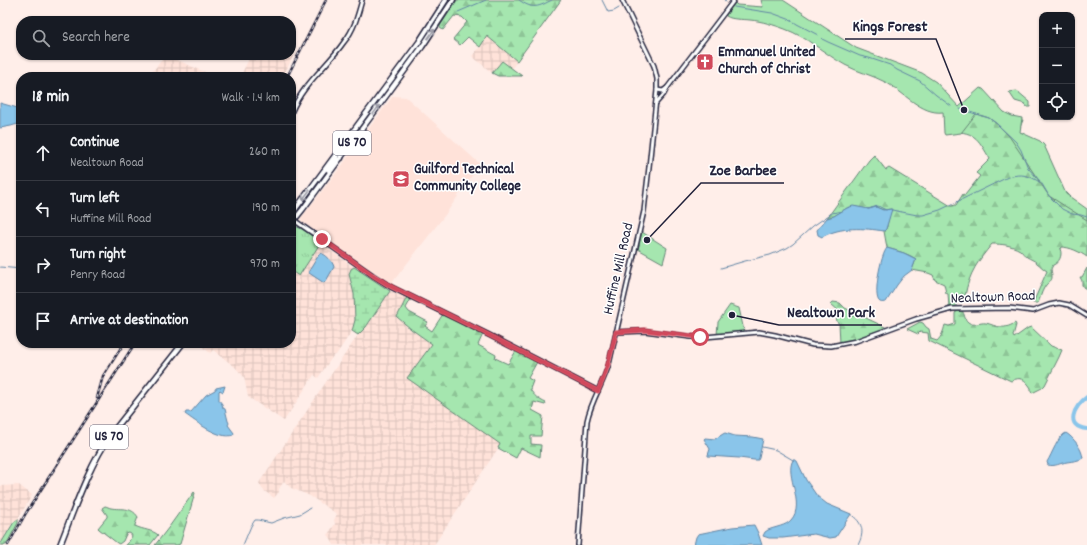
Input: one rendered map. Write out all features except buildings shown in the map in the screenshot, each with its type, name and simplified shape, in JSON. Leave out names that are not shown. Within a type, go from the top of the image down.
[{"type":"highway","name":"US 70","points":[[296,213],[362,118],[420,42],[446,0]]},
{"type":"highway","name":"US 70","points":[[296,214],[341,158],[422,47],[453,0]]},
{"type":"highway","points":[[341,158],[341,153],[359,127],[362,118]]},
{"type":"highway","points":[[322,183],[325,175],[336,160],[337,153]]},
{"type":"highway","name":"US 70","points":[[60,545],[92,467],[101,449],[179,348]]},
{"type":"street","points":[[296,104],[309,82],[348,38],[362,0]]},
{"type":"street","name":"Huffine Mill Road","points":[[578,545],[587,421],[591,406],[605,378],[609,364],[636,249],[644,211],[657,90],[657,79],[654,66],[622,0]]},
{"type":"street","points":[[655,104],[734,0]]},
{"type":"street","points":[[657,90],[667,88]]},
{"type":"street","points":[[296,222],[392,287],[485,332],[598,391]]},
{"type":"street","name":"Nealtown Road","points":[[616,332],[645,330],[705,337],[759,332],[813,345],[831,346],[856,341],[916,319],[952,309],[1010,308],[1033,311],[1059,303],[1072,307],[1087,316]]},
{"type":"shaded area","points":[[487,36],[517,61],[512,68],[502,61],[492,73],[472,56]]},
{"type":"shaded area","points":[[162,60],[177,60],[205,72],[152,72]]},
{"type":"shaded area","points":[[248,60],[291,60],[285,72],[242,72]]},
{"type":"shaded area","name":"Guilford Technical Community College","points":[[393,96],[406,97],[480,164],[445,215],[391,284],[302,222],[301,218]]},
{"type":"shaded area","points":[[321,242],[354,267],[351,269],[349,274],[354,294],[355,320],[352,331],[336,355],[333,356],[318,378],[314,375],[284,421],[248,397],[244,377],[235,367],[213,350],[210,353],[204,348],[296,348],[296,274],[299,276]]},
{"type":"shaded area","points":[[390,291],[407,297],[397,317],[432,344],[408,378],[501,444],[434,545],[334,545],[328,534],[335,524],[334,520],[337,514],[310,496],[291,488],[284,481],[279,489],[279,492],[274,498],[263,490],[259,483],[358,335],[366,327]]},
{"type":"shaded area","points":[[19,485],[32,495],[18,519],[13,522],[0,545],[0,486]]},
{"type":"green space","points":[[457,0],[561,0],[517,61],[487,36],[480,47],[468,37],[460,45],[453,39],[467,22],[462,17],[454,16],[443,30],[440,28]]},
{"type":"green space","points":[[761,0],[783,0],[856,48],[922,73],[936,82],[959,107],[980,88],[983,89],[1004,112],[1012,116],[1022,118],[1020,132],[1040,141],[1044,145],[1066,194],[1087,209],[1087,220],[1049,196],[1009,136],[989,118],[976,114],[961,133],[945,135],[943,112],[927,110],[912,102],[892,86],[875,77],[845,65],[793,32],[763,22],[734,19],[726,16],[735,3],[737,5],[763,7]]},
{"type":"green space","points":[[502,61],[522,76],[498,76],[492,73]]},
{"type":"green space","points":[[1017,91],[1030,102],[1030,107],[1015,101],[1009,92]]},
{"type":"green space","points":[[1001,111],[1019,120],[1023,120],[1019,130],[1020,134],[1063,190],[1087,214],[1087,257],[1075,250],[1061,247],[1060,258],[1051,269],[1052,279],[1044,288],[1038,303],[1033,303],[1047,271],[1017,248],[1006,245],[992,244],[982,256],[975,268],[969,281],[965,296],[956,297],[956,307],[949,308],[948,294],[946,293],[944,284],[935,280],[933,275],[912,270],[916,259],[913,257],[887,248],[884,231],[886,229],[891,209],[883,210],[876,207],[869,209],[856,207],[847,208],[834,216],[827,218],[874,155],[886,170],[889,168],[951,206],[956,205],[963,194],[965,195],[980,176],[976,173],[990,159],[976,138],[972,135],[967,133],[952,132],[945,117]]},
{"type":"green space","points":[[296,226],[321,242],[299,276],[296,274]]},
{"type":"green space","points":[[642,232],[667,248],[663,263],[638,249]]},
{"type":"green space","points":[[354,267],[390,291],[366,327],[358,335],[352,331],[355,320],[354,294],[349,274],[351,269]]},
{"type":"green space","points":[[1087,268],[1087,288],[1084,288],[1080,277],[1082,277]]},
{"type":"green space","points":[[407,297],[411,299],[406,308],[409,312],[428,322],[425,326],[432,331],[443,314],[483,334],[478,345],[496,355],[495,358],[508,364],[516,351],[537,362],[528,378],[533,381],[530,389],[531,391],[536,397],[546,403],[545,405],[534,402],[532,410],[543,416],[541,436],[531,436],[531,444],[541,445],[540,457],[521,448],[516,458],[498,448],[500,444],[407,378],[432,344],[397,317]]},
{"type":"green space","points":[[833,302],[840,303],[845,308],[887,328],[854,340],[840,343],[839,323],[837,322],[836,315],[840,312],[831,304]]},
{"type":"green space","points":[[730,305],[739,308],[744,331],[717,335],[718,322]]},
{"type":"green space","points":[[962,311],[967,321],[972,324],[986,323],[997,327],[1003,327],[1015,323],[1014,338],[1031,327],[1051,346],[1062,350],[1045,385],[1032,393],[1027,382],[1022,379],[1011,381],[929,341],[928,333],[920,332],[918,334],[907,329],[920,322],[923,323],[929,329],[931,339],[937,341],[942,334],[945,325],[949,326],[955,324],[955,313]]},
{"type":"green space","points":[[194,492],[195,493],[180,544],[155,545],[169,527]]},
{"type":"green space","points":[[105,506],[132,511],[138,517],[135,526],[158,535],[150,545],[125,545],[132,536],[129,533],[126,534],[123,541],[119,544],[117,543],[98,528],[107,517],[102,508]]},
{"type":"green space","points":[[18,519],[18,523],[6,545],[0,545],[14,522]]},
{"type":"water","points":[[0,103],[16,108],[16,124],[0,128]]},
{"type":"water","points":[[853,206],[869,209],[876,207],[883,210],[892,209],[886,229],[884,231],[869,229],[845,229],[829,233],[822,237],[818,235],[817,230],[827,218]]},
{"type":"water","points":[[887,248],[904,253],[916,259],[912,270],[904,276],[886,302],[880,302],[877,293],[878,276],[882,258]]},
{"type":"water","points":[[320,253],[329,258],[334,267],[324,283],[309,273]]},
{"type":"water","points":[[225,386],[223,392],[220,390],[219,391],[219,400],[225,409],[229,423],[228,425],[234,433],[233,435],[228,436],[215,433],[185,414],[186,412],[191,412],[206,395],[216,388]]},
{"type":"water","points":[[725,433],[735,436],[763,439],[758,460],[708,456],[710,449],[704,439],[715,439]]},
{"type":"water","points":[[1066,433],[1077,444],[1083,458],[1055,465],[1048,465],[1047,462],[1055,446],[1060,438]]},
{"type":"water","points":[[793,460],[797,461],[806,480],[817,496],[827,504],[851,514],[836,537],[830,538],[814,534],[783,538],[769,538],[763,536],[768,530],[789,522],[795,513],[796,498],[791,473]]},
{"type":"water","points":[[754,525],[762,545],[694,545],[698,534],[732,527]]},
{"type":"waterway","points":[[458,12],[486,0]]},
{"type":"waterway","points":[[519,0],[532,6],[539,6],[552,0]]},
{"type":"waterway","points":[[602,0],[608,12],[619,8]]},
{"type":"waterway","points":[[734,7],[772,13],[791,20],[828,42],[860,56],[890,65],[920,81],[951,106]]},
{"type":"waterway","points":[[960,109],[989,118],[997,124],[1016,142],[1028,168],[1040,181]]},
{"type":"waterway","points":[[892,210],[923,215],[940,210],[1008,177],[1013,176],[1021,175],[1033,178],[1041,183]]},
{"type":"waterway","points":[[1042,184],[1049,196],[1062,209],[1072,214],[1087,217]]},
{"type":"waterway","points":[[868,209],[878,206],[886,210]]},
{"type":"waterway","points":[[721,268],[770,255],[787,248],[813,226],[832,213],[842,211]]},
{"type":"waterway","points":[[0,267],[16,269]]},
{"type":"waterway","points":[[1087,397],[1078,406],[1073,420],[1075,424],[1087,429]]},
{"type":"waterway","points":[[762,447],[776,450],[793,460]]},
{"type":"waterway","points":[[243,545],[255,520],[271,523],[300,514],[310,508]]},
{"type":"waterway","points":[[850,514],[858,520],[862,528],[862,536],[858,545]]},
{"type":"railway","points":[[296,59],[326,0]]},
{"type":"railway","points":[[290,72],[296,60]]},
{"type":"railway","points":[[97,398],[103,376],[121,348]]},
{"type":"railway","points":[[8,545],[26,513],[132,348]]},
{"type":"place","name":"Emmanuel United Church of Christ","points":[[705,62]]},
{"type":"place","name":"Kings Forest","points":[[964,110]]},
{"type":"place","name":"Guilford Technical Community College","points":[[401,179]]},
{"type":"place","name":"Zoe Barbee","points":[[647,240]]},
{"type":"place","name":"Nealtown Park","points":[[732,315]]},
{"type":"route","points":[[322,239],[392,287],[598,391],[605,378],[616,332],[645,330],[700,337]]}]
